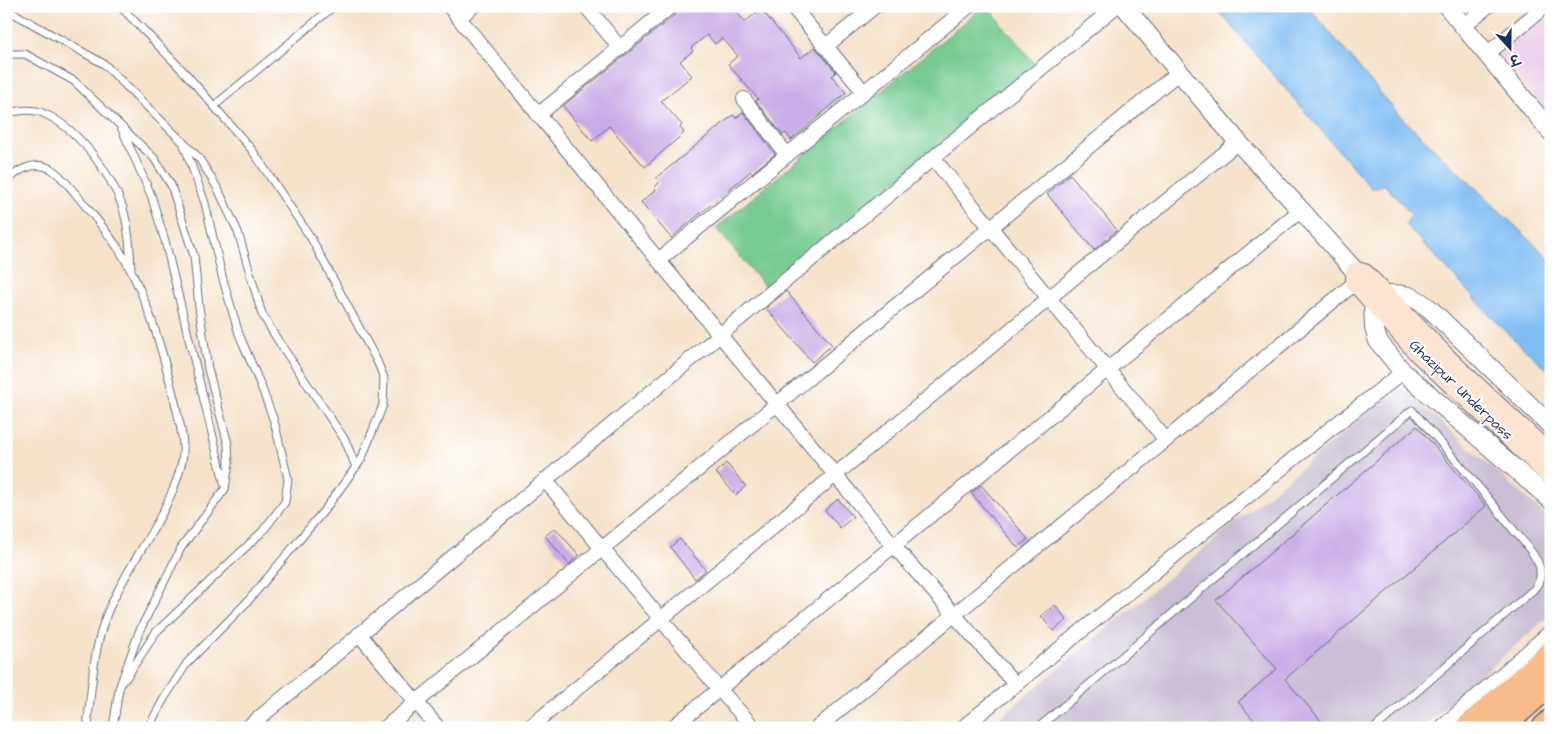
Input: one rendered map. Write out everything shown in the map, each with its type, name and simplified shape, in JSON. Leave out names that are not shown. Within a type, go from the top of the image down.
[{"type":"highway","points":[[1501,716],[1551,652]]},
{"type":"highway","points":[[1466,728],[1501,716],[1551,682]]},
{"type":"highway","points":[[1544,728],[1551,722]]},
{"type":"main road","points":[[1359,276],[1378,298]]},
{"type":"main road","name":"Ghazipur Underpass","points":[[1378,298],[1551,457]]},
{"type":"main road","name":"Ghazipur Underpass","points":[[1378,298],[1420,354],[1551,475]]},
{"type":"street","points":[[449,6],[893,545],[1015,684]]},
{"type":"street","points":[[459,18],[473,6]]},
{"type":"street","points":[[586,6],[620,48]]},
{"type":"street","points":[[538,115],[670,6]]},
{"type":"street","points":[[792,6],[864,92]]},
{"type":"street","points":[[826,46],[875,6]]},
{"type":"street","points":[[659,260],[969,6]]},
{"type":"street","points":[[247,728],[1116,6]]},
{"type":"street","points":[[817,728],[1166,440],[1359,276],[1238,142],[1124,6]]},
{"type":"street","points":[[1447,6],[1551,132]]},
{"type":"street","points":[[1463,26],[1488,6]]},
{"type":"street","points":[[1487,54],[1545,6]]},
{"type":"street","points":[[385,728],[1179,72]]},
{"type":"street","points":[[744,99],[787,155]]},
{"type":"street","points":[[529,728],[1238,142]]},
{"type":"street","points":[[933,158],[1166,440]]},
{"type":"street","points":[[672,728],[1301,210]]},
{"type":"street","points":[[1551,426],[1429,308],[1414,296],[1400,294],[1378,298],[1374,328],[1378,341],[1403,372],[1551,500]]},
{"type":"street","points":[[962,728],[1403,372]]},
{"type":"street","points":[[545,480],[719,689],[754,728]]},
{"type":"street","points":[[359,634],[438,728]]},
{"type":"street","points":[[1444,728],[1551,634]]},
{"type":"lane","points":[[120,6],[187,75],[252,150],[311,238],[377,361],[384,378],[383,405],[362,460],[326,508],[248,601],[187,663],[148,728]]},
{"type":"lane","points":[[214,106],[334,6]]},
{"type":"lane","points":[[6,9],[104,64],[199,158],[218,188],[238,232],[262,314],[344,440],[356,467]]},
{"type":"lane","points":[[6,54],[25,54],[74,81],[119,122],[154,158],[171,185],[194,256],[208,369],[228,444],[230,463],[225,489],[181,548],[139,632],[119,689],[113,728]]},
{"type":"lane","points":[[6,114],[15,111],[37,111],[58,121],[88,149],[108,176],[122,206],[129,230],[131,272]]},
{"type":"lane","points":[[119,122],[151,195],[165,241],[225,489]]},
{"type":"lane","points":[[119,689],[156,632],[262,532],[285,502],[288,479],[274,421],[239,334],[222,276],[205,203],[183,142]]},
{"type":"lane","points":[[6,185],[10,179],[24,168],[40,165],[51,169],[64,180],[123,255],[146,302],[168,375],[184,448],[179,472],[169,499],[130,568],[108,612],[95,657],[88,719],[89,728]]},
{"type":"lane","points":[[1038,728],[1412,410],[1492,502],[1535,557],[1540,571],[1540,578],[1538,585],[1533,590],[1376,728]]},
{"type":"shaded area","points":[[1551,8],[1551,116],[1498,52]]},
{"type":"shaded area","points":[[1400,386],[1551,520],[1551,614],[1422,728],[987,728]]},
{"type":"green space","points":[[984,6],[987,6],[1036,65],[766,288],[716,228]]},
{"type":"water","points":[[1214,6],[1308,6],[1398,114],[1551,260],[1551,373],[1505,331],[1405,224],[1412,215],[1384,184],[1372,189]]},
{"type":"building","points":[[682,6],[731,6],[745,22],[761,9],[801,58],[815,47],[836,72],[832,76],[846,93],[791,140],[786,133],[783,135],[756,101],[758,99],[728,64],[738,56],[722,38],[715,44],[707,35],[691,48],[693,51],[680,61],[692,76],[661,101],[682,125],[680,127],[684,133],[645,167],[609,126],[592,141],[563,106],[677,13]]},
{"type":"building","points":[[743,112],[775,154],[752,173],[751,171],[671,238],[641,202],[656,190],[654,188],[659,183],[655,179],[733,115],[736,118]]},
{"type":"building","points":[[1070,174],[1117,230],[1094,250],[1047,194]]},
{"type":"building","points":[[786,291],[832,345],[812,362],[766,308]]},
{"type":"building","points":[[1417,426],[1486,506],[1285,679],[1322,722],[1314,728],[1261,728],[1238,702],[1277,669],[1216,600]]},
{"type":"building","points":[[726,463],[746,486],[736,495],[716,473]]},
{"type":"building","points":[[981,485],[1028,539],[1018,548],[971,493]]},
{"type":"building","points":[[838,499],[853,517],[840,528],[825,510]]},
{"type":"building","points":[[555,528],[579,555],[569,564],[545,536]]},
{"type":"building","points":[[680,539],[706,570],[695,579],[670,547]]},
{"type":"building","points":[[1055,605],[1067,620],[1053,631],[1041,616]]}]
